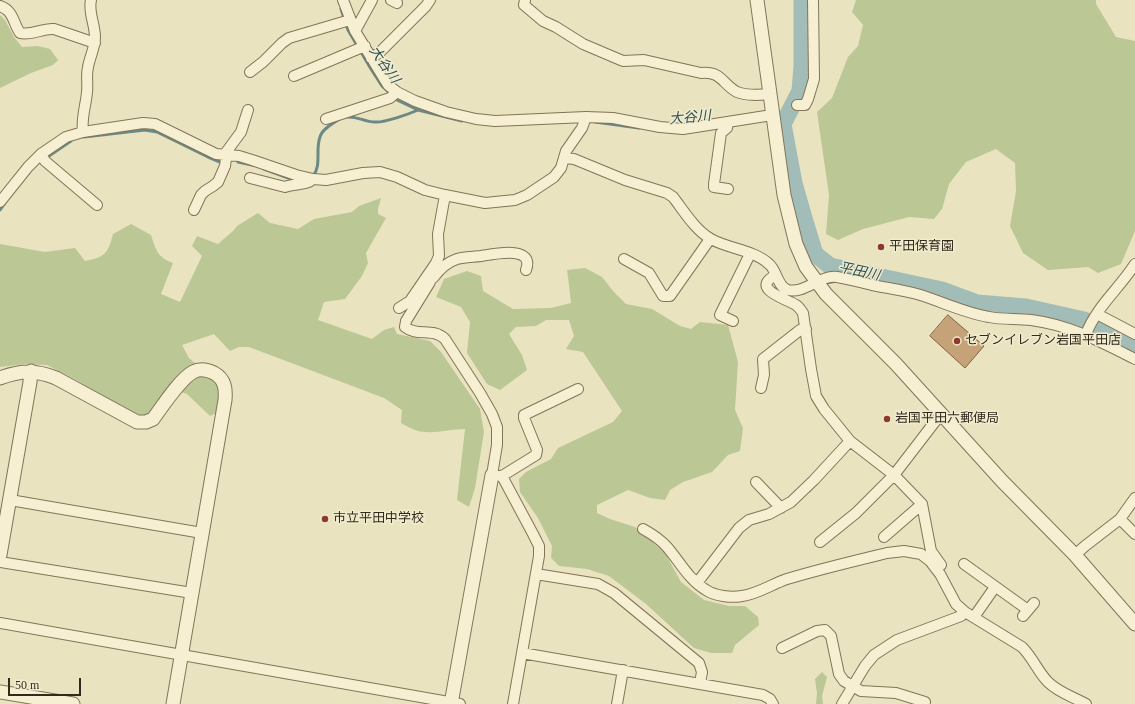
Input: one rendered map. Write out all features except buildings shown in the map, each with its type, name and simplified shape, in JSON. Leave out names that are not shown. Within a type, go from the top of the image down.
[{"type":"street","points":[[83,132],[81,122],[87,91],[86,76],[88,65],[94,50],[95,36],[91,14],[91,0]]},
{"type":"street","points":[[343,0],[346,22],[355,31],[361,48],[371,58],[394,95]]},
{"type":"street","points":[[355,31],[372,0]]},
{"type":"street","points":[[371,58],[379,53],[426,6],[430,0]]},
{"type":"street","points":[[525,0],[524,5],[543,21],[556,27],[583,44],[623,61],[644,60],[702,74],[710,72],[718,76],[737,92],[749,95],[770,94]]},
{"type":"street","points":[[757,0],[784,195],[796,244],[806,267],[826,294],[896,364],[1002,481],[1075,555],[1135,624]]},
{"type":"street","points":[[797,105],[804,105],[808,100],[814,79],[813,0]]},
{"type":"street","points":[[0,6],[5,8],[13,16],[20,34],[26,35],[50,28],[94,43]]},
{"type":"street","points":[[250,72],[289,38],[346,22]]},
{"type":"street","points":[[294,76],[361,48]]},
{"type":"street","points":[[326,119],[394,95],[432,108],[476,119],[613,118],[683,130],[772,115]]},
{"type":"street","points":[[194,210],[200,195],[218,182],[225,166],[227,151],[241,132],[248,110]]},
{"type":"street","points":[[0,202],[28,167],[41,154],[66,137],[83,132],[143,123],[155,124],[216,154],[239,156],[313,180],[326,180],[363,173],[380,172],[397,177],[425,190],[445,195],[485,203],[515,200],[527,195],[554,177],[561,168],[566,151],[582,128],[586,117]]},
{"type":"street","points":[[728,122],[727,128],[721,133],[714,184],[714,187],[728,189]]},
{"type":"street","points":[[41,154],[45,161],[97,205]]},
{"type":"street","points":[[564,158],[574,159],[625,180],[667,193],[673,197],[700,231],[710,239],[769,263],[781,284],[786,289],[796,291],[804,289],[816,281],[835,277],[917,294],[989,318],[1031,320],[1087,331],[1135,359]]},
{"type":"street","points":[[250,178],[285,187],[291,184],[310,182],[313,180]]},
{"type":"street","points":[[0,623],[454,704],[497,475],[497,427],[492,414],[480,393],[445,339],[440,335],[410,331],[405,327],[406,321],[428,281],[439,256],[438,234],[445,195]]},
{"type":"street","points":[[624,259],[649,273],[663,296],[670,296],[710,239]]},
{"type":"street","points":[[399,308],[410,301],[445,265],[456,259],[515,253],[523,255],[526,259],[528,265],[526,270]]},
{"type":"street","points":[[733,322],[720,315],[750,254]]},
{"type":"street","points":[[1087,331],[1104,302],[1135,264]]},
{"type":"street","points":[[776,275],[770,278],[767,284],[768,289],[772,294],[797,306],[803,312],[816,396],[824,409],[850,441],[894,475],[922,504],[931,551],[947,572],[952,586],[951,595]]},
{"type":"street","points":[[1095,316],[1135,334]]},
{"type":"street","points":[[760,388],[764,375],[763,359],[800,330],[806,329]]},
{"type":"street","points":[[0,378],[12,373],[43,373],[56,378],[137,422],[146,422],[153,419],[186,377],[195,371],[205,370],[216,373],[223,380],[226,388],[226,400],[173,704]]},
{"type":"street","points":[[0,555],[31,372]]},
{"type":"street","points":[[497,475],[536,454],[537,450],[524,415],[578,389]]},
{"type":"street","points":[[820,542],[856,513],[894,475],[937,419],[942,416]]},
{"type":"street","points":[[697,583],[739,528],[749,520],[769,514],[791,502],[814,480],[850,441]]},
{"type":"street","points":[[497,475],[539,546],[539,556],[513,704]]},
{"type":"street","points":[[756,482],[781,508]]},
{"type":"street","points":[[1075,555],[1120,519],[1135,498]]},
{"type":"street","points":[[10,500],[202,533]]},
{"type":"street","points":[[884,537],[922,504]]},
{"type":"street","points":[[1120,519],[1135,534]]},
{"type":"street","points":[[643,529],[667,547],[687,573],[697,583],[706,590],[717,595],[742,596],[760,591],[792,578],[887,553],[904,552],[921,554],[930,561],[940,574],[956,604],[1022,648],[1030,655],[1049,683],[1086,704]]},
{"type":"street","points":[[0,562],[192,593]]},
{"type":"street","points":[[964,564],[1028,610]]},
{"type":"street","points":[[536,574],[598,584],[614,593],[699,663],[702,672],[700,683]]},
{"type":"street","points":[[842,704],[865,666],[874,655],[896,640],[970,614],[995,587]]},
{"type":"street","points":[[782,648],[817,631],[826,630],[831,636],[839,674],[844,681],[861,691],[896,693],[925,702]]},
{"type":"street","points":[[522,653],[763,695],[770,699],[773,704]]},
{"type":"street","points":[[617,704],[623,670]]},
{"type":"street","points":[[0,692],[73,704]]},
{"type":"green space","points":[[856,0],[1096,0],[1096,4],[1116,37],[1135,41],[1135,231],[1121,264],[1098,273],[1088,267],[1048,270],[1023,253],[1010,226],[1016,191],[1015,163],[996,149],[966,162],[949,184],[942,209],[934,219],[909,217],[863,229],[838,240],[826,234],[829,195],[817,112],[832,98],[848,57],[858,46],[863,25],[852,12]]},
{"type":"green space","points":[[0,15],[5,20],[14,37],[22,47],[38,46],[50,49],[58,60],[53,65],[31,73],[0,88]]},
{"type":"green space","points":[[381,198],[378,214],[386,218],[366,253],[368,263],[362,276],[345,299],[324,302],[318,320],[372,339],[384,330],[394,327],[397,334],[430,341],[441,352],[480,409],[484,432],[475,488],[469,507],[457,500],[465,429],[422,432],[410,428],[401,423],[402,410],[384,398],[249,347],[239,347],[230,351],[214,334],[182,345],[189,358],[212,378],[218,386],[218,412],[210,416],[187,394],[172,389],[156,408],[146,416],[127,412],[78,381],[47,365],[25,364],[0,367],[0,244],[45,252],[75,248],[85,261],[105,254],[113,234],[131,224],[151,235],[154,245],[160,255],[173,263],[161,294],[180,302],[202,256],[192,246],[197,236],[218,244],[237,226],[258,213],[270,223],[298,229],[314,219],[352,212],[359,206]]},
{"type":"green space","points":[[585,268],[602,277],[626,304],[652,309],[680,326],[691,329],[700,322],[728,325],[738,362],[735,410],[743,428],[740,451],[728,455],[712,472],[683,482],[670,490],[665,500],[650,498],[628,490],[597,505],[597,513],[635,527],[665,553],[681,582],[704,600],[729,606],[745,606],[758,617],[759,625],[735,645],[732,653],[711,653],[694,648],[646,604],[609,576],[587,569],[559,566],[551,558],[552,546],[538,518],[520,492],[519,479],[526,472],[551,459],[558,448],[613,422],[622,411],[583,352],[566,349],[574,336],[569,320],[546,320],[536,326],[516,327],[509,334],[522,355],[527,370],[500,390],[487,384],[467,353],[470,322],[461,307],[436,297],[444,279],[467,271],[481,276],[483,291],[513,309],[551,308],[571,303],[567,270]]},
{"type":"green space","points":[[822,672],[827,677],[822,696],[823,704],[816,704],[817,693],[815,679]]},
{"type":"waterway","name":"平田川","points":[[802,0],[802,66],[800,91],[783,124],[794,183],[815,254],[830,266],[942,290],[977,303],[1026,307],[1084,320],[1135,345]]},
{"type":"waterway","name":"大谷川","points":[[341,9],[348,30],[371,69],[382,86],[397,100],[418,110],[462,121]]},
{"type":"waterway","points":[[347,117],[354,117],[371,122],[379,122],[418,110]]},
{"type":"waterway","points":[[313,176],[316,172],[318,162],[318,147],[321,134],[338,120]]},
{"type":"waterway","name":"大谷川","points":[[595,122],[639,128]]},
{"type":"waterway","points":[[84,137],[145,130],[157,132],[220,162]]},
{"type":"waterway","points":[[46,158],[71,141]]},
{"type":"waterway","points":[[238,162],[252,165]]},
{"type":"waterway","points":[[264,169],[291,179]]},
{"type":"waterway","points":[[0,210],[5,203]]},
{"type":"place","name":"平田保育園","points":[[881,247]]},
{"type":"place","name":"セブンイレブン岩国平田店","points":[[957,341]]},
{"type":"place","name":"岩国平田六郵便局","points":[[887,419]]},
{"type":"place","name":"市立平田中学校","points":[[325,519]]}]
